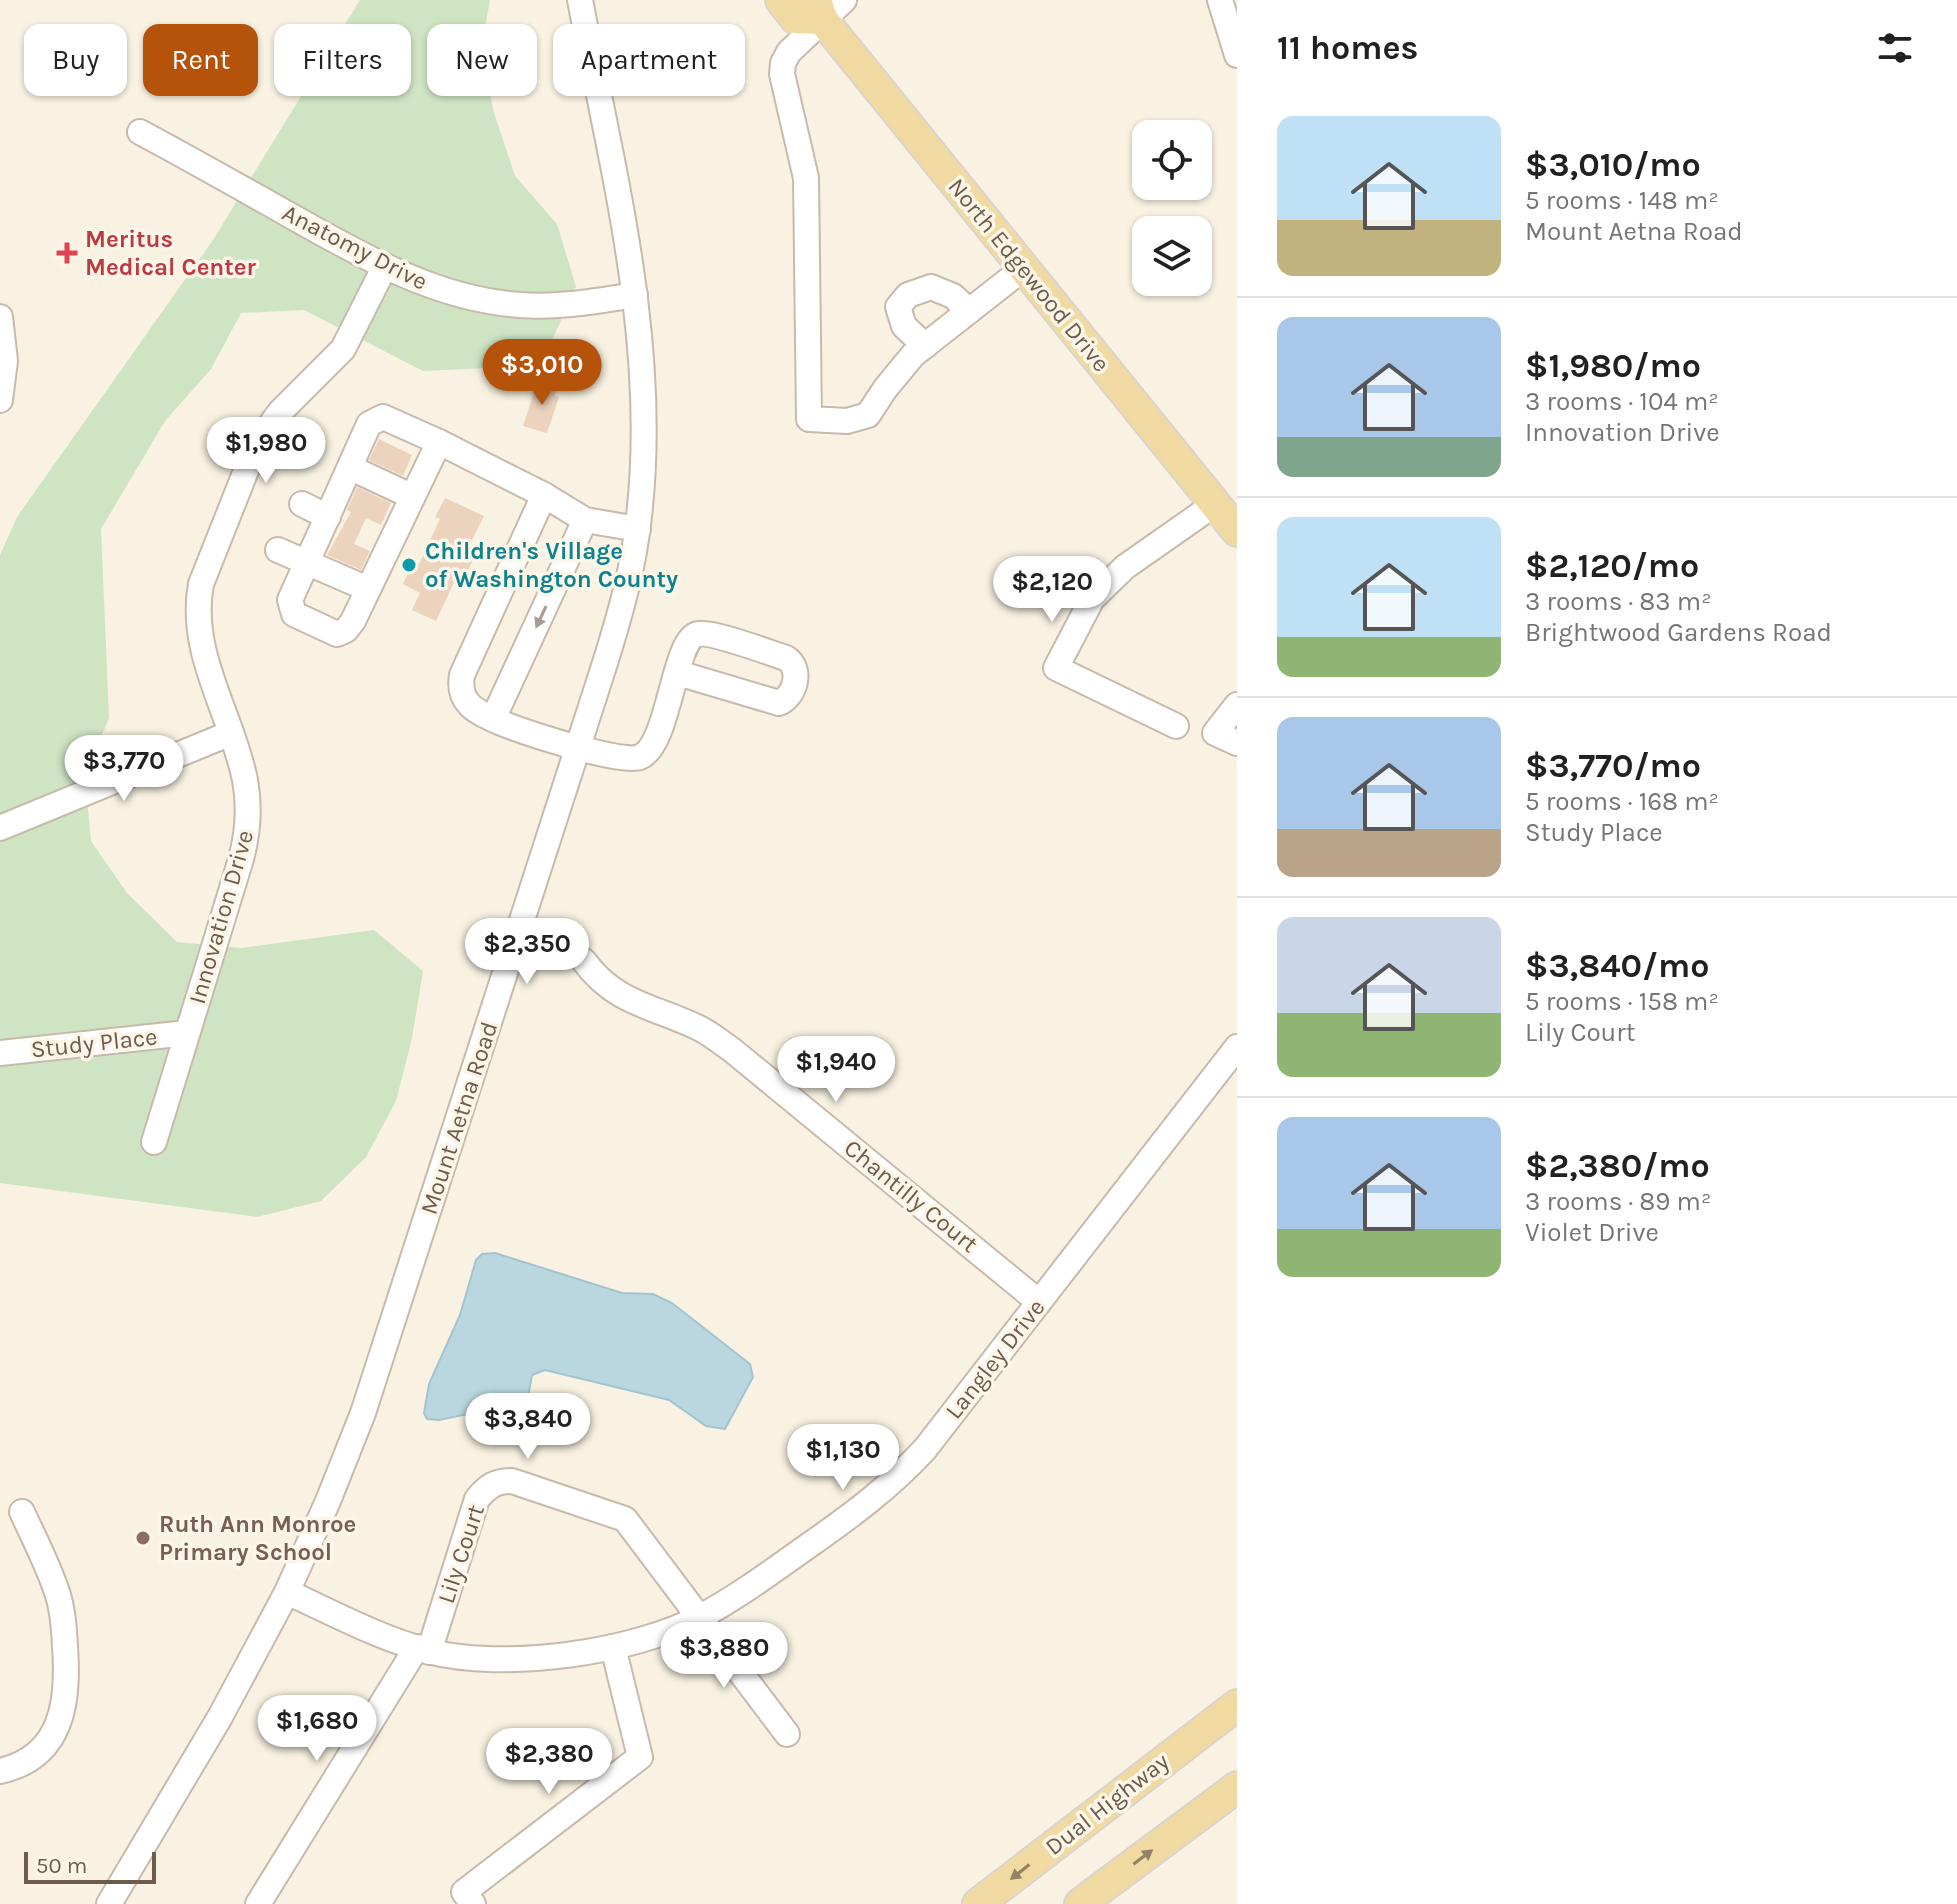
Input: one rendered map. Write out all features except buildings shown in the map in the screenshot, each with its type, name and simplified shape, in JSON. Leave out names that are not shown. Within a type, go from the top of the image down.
[{"type":"main road","points":[[781,0],[795,18],[827,6]]},
{"type":"main road","name":"North Edgewood Drive","points":[[827,6],[1024,268],[1237,531]]},
{"type":"main road","name":"Dual Highway","points":[[978,1904],[1237,1705]]},
{"type":"main road","points":[[1080,1904],[1237,1787]]},
{"type":"street","name":"Mount Aetna Road","points":[[109,1904],[220,1717],[287,1592],[363,1413],[616,626],[638,529],[644,402],[635,295],[580,0]]},
{"type":"street","points":[[1220,0],[1237,55]]},
{"type":"street","points":[[827,6],[789,52],[782,74],[806,178],[809,419],[847,421],[868,415],[913,355],[1024,268]]},
{"type":"street","name":"Anatomy Drive","points":[[140,132],[384,268],[450,293],[518,305],[574,305],[635,295]]},
{"type":"street","name":"Innovation Drive","points":[[154,1142],[247,833],[247,791],[200,640],[198,607],[204,573],[257,443],[280,412],[343,349],[384,268]]},
{"type":"street","points":[[925,346],[904,326],[898,307],[908,295],[931,287],[953,296],[969,311]]},
{"type":"street","points":[[0,317],[5,361],[0,400]]},
{"type":"street","points":[[439,442],[349,627],[341,633],[332,633],[294,614],[290,600],[369,424],[376,418],[383,417],[439,442],[544,495],[585,520],[638,529]]},
{"type":"street","points":[[351,468],[411,496]]},
{"type":"street","points":[[544,495],[462,675],[460,686],[465,702],[493,719],[578,747],[622,759],[641,757],[654,744],[678,673]]},
{"type":"street","points":[[302,504],[328,517]]},
{"type":"street","points":[[1176,726],[1056,668],[1092,599],[1125,567],[1215,504]]},
{"type":"street","points":[[493,719],[585,520]]},
{"type":"street","points":[[278,550],[368,589]]},
{"type":"street","points":[[1237,705],[1215,733],[1237,743]]},
{"type":"street","points":[[0,828],[231,733]]},
{"type":"street","name":"Chantilly Court","points":[[584,961],[614,993],[703,1030],[732,1050],[1039,1302]]},
{"type":"street","name":"Study Place","points":[[0,1053],[187,1033]]},
{"type":"street","name":"Langley Drive","points":[[287,1592],[377,1633],[423,1649],[513,1658],[558,1656],[613,1647],[700,1617],[763,1577],[896,1480],[925,1449],[1237,1047]]},
{"type":"street","name":"Lily Court","points":[[423,1649],[477,1499],[487,1487],[499,1481],[512,1481],[625,1519],[700,1617]]},
{"type":"street","points":[[0,1771],[30,1758],[47,1743],[61,1720],[67,1697],[63,1621],[57,1592],[22,1512]]},
{"type":"street","points":[[700,1617],[787,1734]]},
{"type":"street","points":[[473,1904],[464,1892],[640,1757],[613,1647]]},
{"type":"street","points":[[258,1904],[423,1649]]},
{"type":"green space","points":[[360,0],[490,0],[486,24],[427,24],[427,96],[491,96],[515,176],[557,224],[576,287],[549,347],[487,368],[423,371],[304,310],[241,313],[211,369],[165,421],[101,529],[109,718],[85,775],[91,841],[127,893],[177,942],[242,948],[374,930],[423,971],[412,1038],[396,1101],[366,1157],[321,1201],[257,1217],[0,1183],[0,555],[17,517],[213,240],[301,96],[411,96],[411,24],[345,24]]},
{"type":"water","points":[[495,1253],[622,1293],[653,1294],[672,1303],[750,1364],[753,1377],[725,1429],[706,1426],[669,1400],[545,1370],[532,1375],[528,1397],[521,1403],[439,1420],[427,1419],[424,1413],[429,1384],[460,1315],[476,1260],[482,1254]]},
{"type":"place","name":"Meritus Medical Center","points":[[67,253]]},
{"type":"place","name":"Children's Village of Washington County","points":[[409,565]]},
{"type":"place","name":"Ruth Ann Monroe Primary School","points":[[143,1538]]}]
